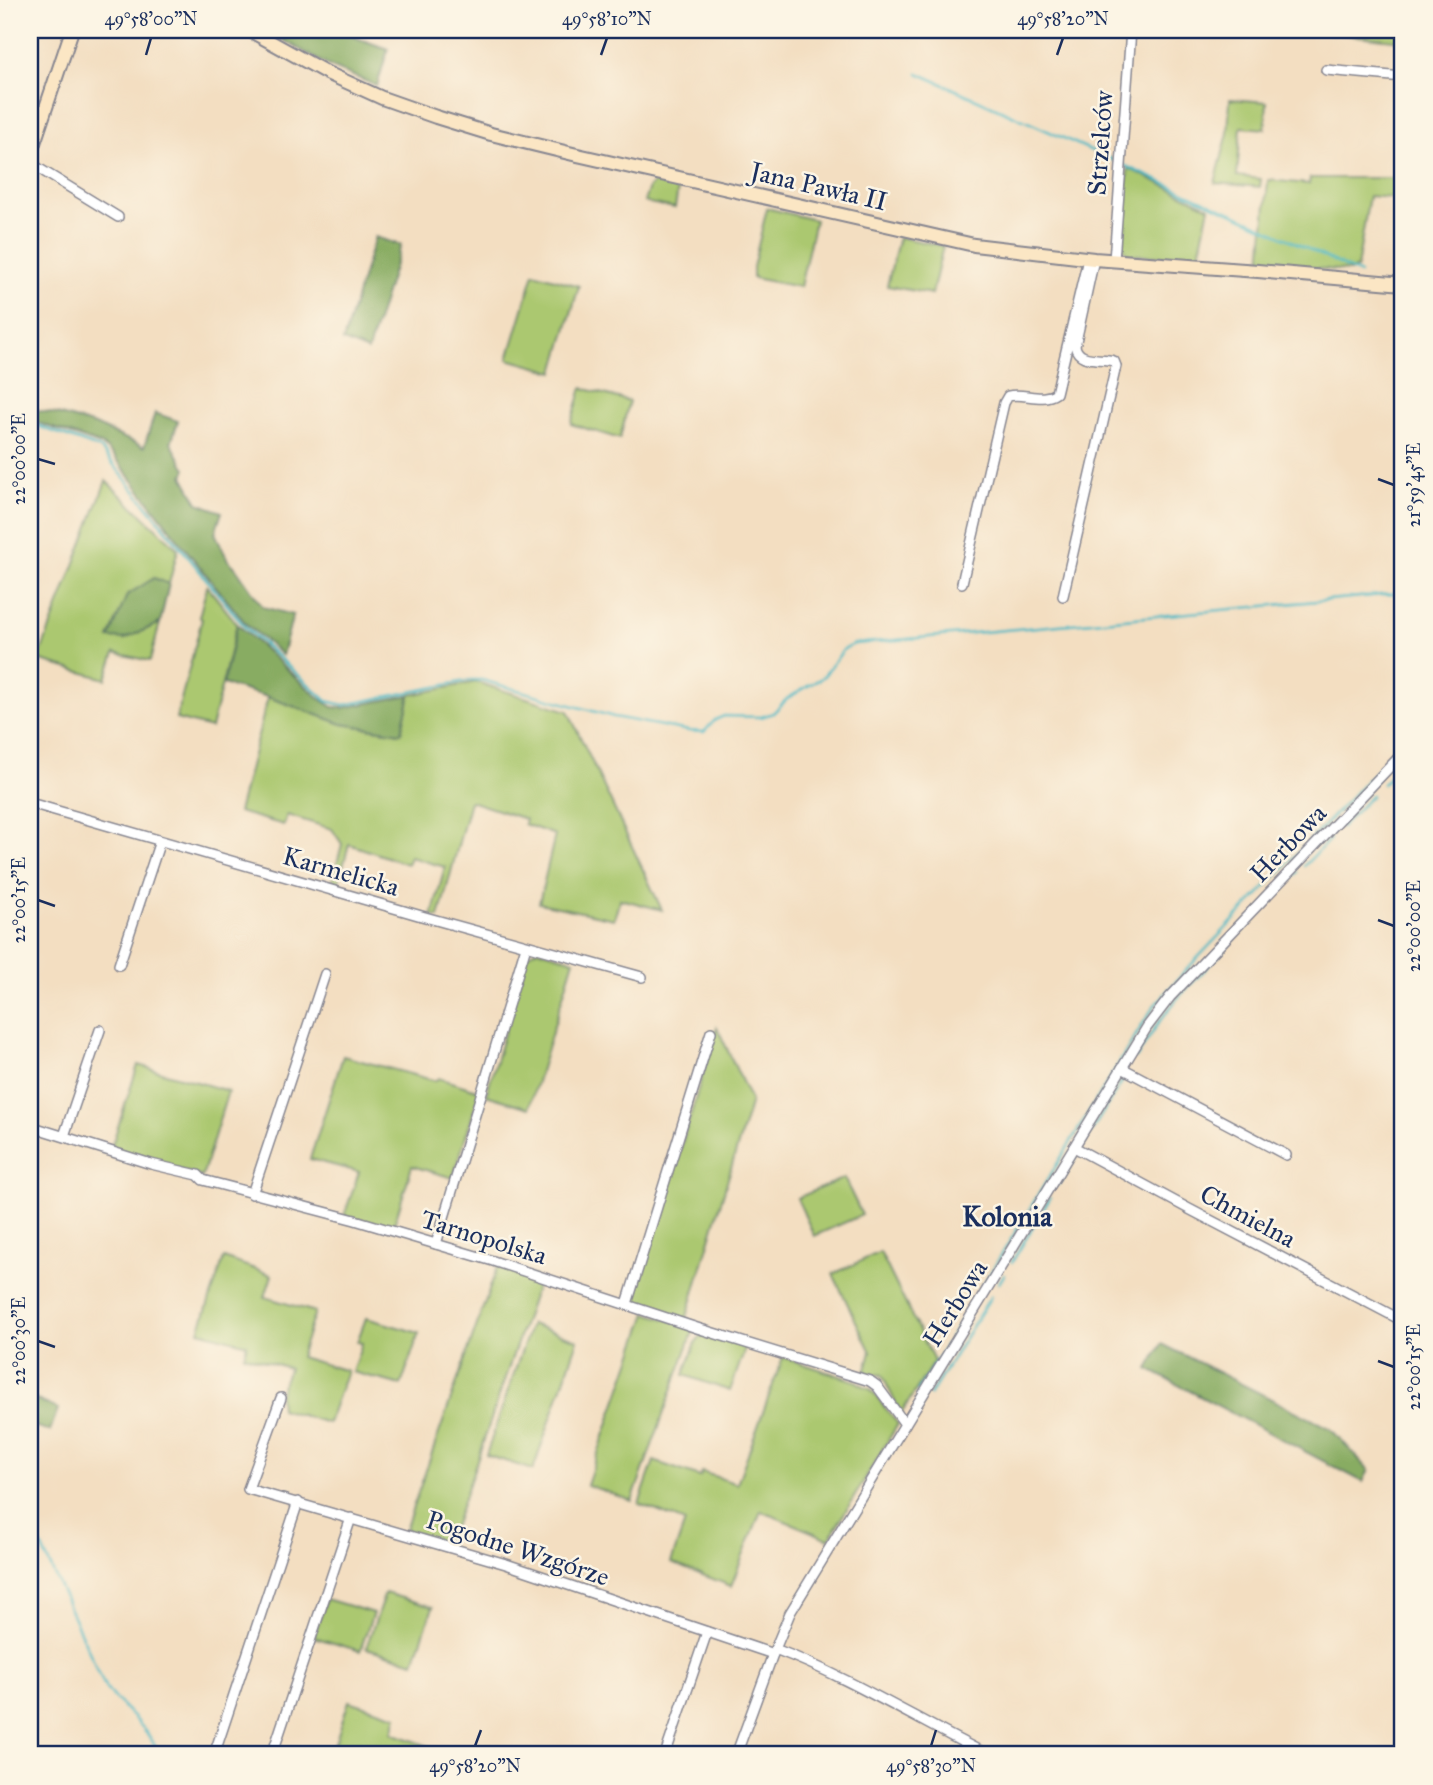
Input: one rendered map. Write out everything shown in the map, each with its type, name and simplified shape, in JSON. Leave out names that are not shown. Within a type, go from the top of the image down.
[{"type":"street","points":[[30,155],[72,30]]},
{"type":"street","name":"Jana Pawła II","points":[[249,30],[327,73],[382,98],[491,134],[974,245],[1091,259],[1403,284]]},
{"type":"street","name":"Strzelców","points":[[1114,260],[1130,30]]},
{"type":"street","points":[[1326,70],[1403,77]]},
{"type":"street","points":[[30,163],[118,217]]},
{"type":"street","points":[[962,583],[1004,403],[1008,396],[1047,398],[1056,393],[1091,259]]},
{"type":"street","points":[[1063,596],[1116,366],[1114,361],[1084,357],[1076,351],[1091,259]]},
{"type":"street","name":"Herbowa","points":[[736,1755],[790,1613],[1147,1027],[1170,997],[1403,753]]},
{"type":"street","name":"Karmelicka","points":[[30,803],[642,977]]},
{"type":"street","points":[[119,965],[160,841]]},
{"type":"street","points":[[436,1244],[526,946]]},
{"type":"street","points":[[252,1194],[325,974]]},
{"type":"street","points":[[64,1136],[100,1030]]},
{"type":"street","points":[[627,1304],[711,1032]]},
{"type":"street","points":[[1122,1068],[1286,1154]]},
{"type":"street","name":"Tarnopolska","points":[[30,1126],[151,1164],[198,1175],[203,1180],[355,1220],[530,1272],[870,1381],[877,1386],[905,1424]]},
{"type":"street","name":"Chmielna","points":[[1074,1147],[1403,1321]]},
{"type":"street","name":"Pogodne Wzgórze","points":[[281,1398],[248,1489],[506,1564],[774,1652],[841,1677],[988,1755]]},
{"type":"street","points":[[214,1755],[299,1502]]},
{"type":"street","points":[[271,1755],[351,1518]]},
{"type":"street","points":[[666,1755],[707,1632]]},
{"type":"green space","points":[[280,30],[334,30],[388,49],[377,86],[329,66],[278,37]]},
{"type":"green space","points":[[1403,30],[1403,41],[1321,32]]},
{"type":"green space","points":[[1400,82],[1403,82],[1403,199],[1369,196],[1357,268],[1350,271],[1261,264],[1268,180],[1309,184],[1310,178],[1395,178]]},
{"type":"green space","points":[[1230,99],[1267,102],[1265,129],[1241,127],[1237,176],[1261,179],[1260,187],[1215,183],[1228,133]]},
{"type":"green space","points":[[1128,168],[1209,207],[1198,260],[1128,254],[1122,246]]},
{"type":"green space","points":[[655,182],[678,189],[675,208],[644,202],[649,187]]},
{"type":"green space","points":[[767,208],[815,220],[800,287],[753,278],[753,267]]},
{"type":"green space","points":[[375,237],[401,245],[368,351],[343,341]]},
{"type":"green space","points":[[899,237],[943,246],[932,294],[887,286]]},
{"type":"green space","points":[[534,273],[579,286],[554,372],[508,359]]},
{"type":"green space","points":[[582,388],[629,401],[620,439],[571,424]]},
{"type":"green space","points":[[30,409],[95,425],[144,447],[155,413],[178,421],[171,443],[186,469],[183,476],[198,503],[222,512],[215,533],[228,560],[263,607],[293,615],[282,655],[246,624],[114,456],[102,445],[30,420]]},
{"type":"green space","points":[[106,481],[178,549],[169,584],[154,578],[125,639],[160,623],[150,661],[115,653],[106,679],[38,660]]},
{"type":"green space","points":[[154,578],[169,584],[160,623],[125,639],[109,638],[127,595]]},
{"type":"green space","points":[[207,586],[237,624],[211,728],[176,719],[202,619],[199,617]]},
{"type":"green space","points":[[237,624],[319,698],[333,707],[343,708],[410,695],[401,733],[342,724],[223,684]]},
{"type":"green space","points":[[476,682],[568,711],[662,910],[620,899],[614,919],[539,903],[555,835],[524,824],[525,819],[470,801],[439,917],[432,916],[445,867],[410,857],[407,864],[349,844],[337,888],[331,887],[342,844],[332,829],[287,815],[284,825],[238,812],[268,697],[342,724],[401,733],[410,695]]},
{"type":"green space","points":[[537,949],[574,960],[529,1108],[486,1095],[527,955]]},
{"type":"green space","points":[[717,1027],[751,1101],[686,1320],[637,1304],[635,1299]]},
{"type":"green space","points":[[343,1056],[436,1081],[438,1078],[480,1091],[453,1178],[412,1166],[393,1228],[344,1216],[359,1172],[310,1159]]},
{"type":"green space","points":[[138,1065],[228,1091],[202,1177],[111,1148]]},
{"type":"green space","points":[[844,1178],[862,1215],[814,1236],[797,1198]]},
{"type":"green space","points":[[880,1252],[934,1361],[901,1414],[882,1375],[865,1373],[871,1352],[833,1274]]},
{"type":"green space","points":[[224,1258],[272,1275],[265,1297],[315,1312],[300,1357],[347,1371],[328,1423],[280,1409],[279,1395],[289,1368],[244,1355],[247,1344],[199,1331]]},
{"type":"green space","points":[[498,1265],[535,1276],[538,1282],[450,1539],[444,1542],[405,1530]]},
{"type":"green space","points":[[647,1313],[691,1327],[693,1332],[632,1501],[587,1485]]},
{"type":"green space","points":[[366,1318],[419,1333],[401,1385],[352,1372],[362,1343],[357,1342]]},
{"type":"green space","points":[[531,1324],[578,1340],[533,1470],[486,1455]]},
{"type":"green space","points":[[703,1334],[746,1346],[730,1391],[684,1375],[696,1342]]},
{"type":"green space","points":[[1162,1344],[1331,1429],[1369,1470],[1363,1482],[1148,1369]]},
{"type":"green space","points":[[783,1357],[855,1381],[871,1390],[898,1424],[829,1539],[761,1511],[731,1586],[671,1563],[685,1522],[639,1504],[654,1461],[700,1477],[702,1472],[737,1484]]},
{"type":"green space","points":[[30,1397],[58,1409],[50,1431],[30,1425]]},
{"type":"green space","points":[[385,1593],[433,1607],[414,1662],[366,1648]]},
{"type":"green space","points":[[326,1599],[373,1613],[360,1651],[314,1637]]},
{"type":"green space","points":[[349,1701],[397,1716],[392,1733],[437,1749],[435,1755],[331,1755]]},
{"type":"waterway","points":[[918,73],[1115,161]]},
{"type":"waterway","points":[[1123,165],[1261,226],[1360,274]]},
{"type":"waterway","points":[[30,423],[101,449],[245,627],[327,701],[344,705],[482,680],[614,717],[704,732],[715,720],[724,716],[761,717],[773,713],[788,698],[823,677],[844,649],[854,644],[1403,593]]},
{"type":"waterway","points":[[918,1391],[1154,1006],[1403,743]]},
{"type":"waterway","points":[[1383,784],[1394,773]]},
{"type":"waterway","points":[[1341,827],[1372,795]]},
{"type":"waterway","points":[[1304,866],[1330,839]]},
{"type":"waterway","points":[[1288,883],[1298,872]]},
{"type":"waterway","points":[[1136,1058],[1177,999],[1277,894]]},
{"type":"waterway","points":[[1084,1143],[1126,1075]]},
{"type":"waterway","points":[[1058,1185],[1076,1156]]},
{"type":"waterway","points":[[1012,1262],[1050,1198]]},
{"type":"waterway","points":[[999,1283],[1004,1275]]},
{"type":"waterway","points":[[930,1395],[991,1296]]},
{"type":"waterway","points":[[30,1521],[106,1689],[144,1729],[157,1748]]},
{"type":"district","name":"Kolonia","points":[[1007,1216]]}]
